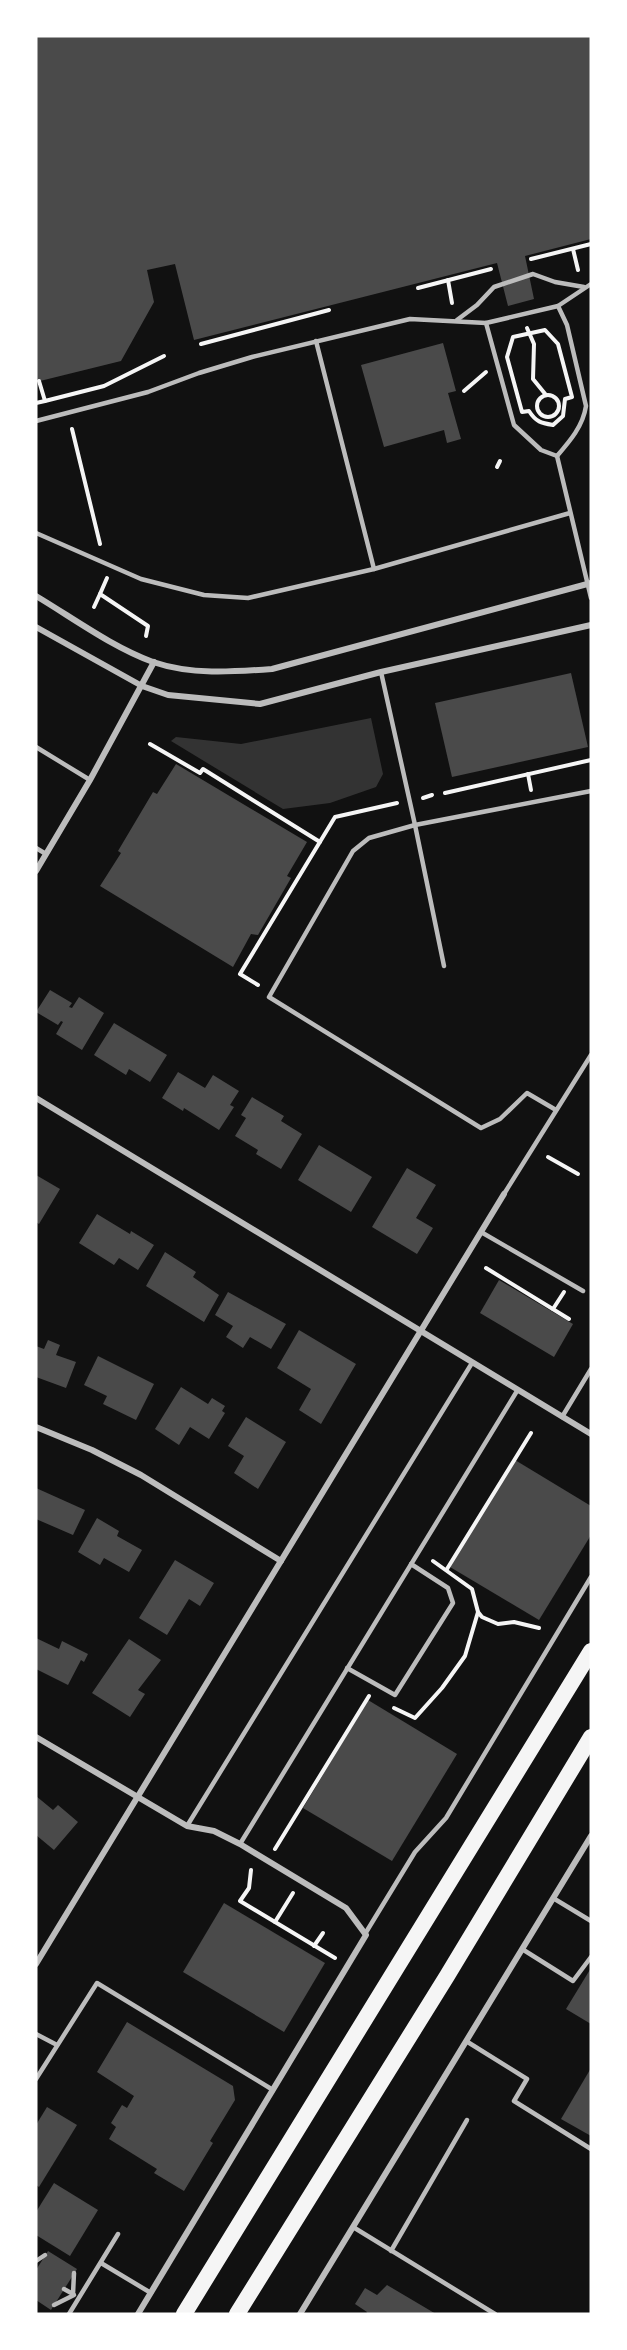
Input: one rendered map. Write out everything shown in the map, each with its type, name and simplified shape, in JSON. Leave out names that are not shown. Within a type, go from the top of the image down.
[{"type":"highway","points":[[184,2314],[591,1651]]},
{"type":"highway","points":[[237,2314],[441,1986],[591,1737]]},
{"type":"street","points":[[36,596],[125,649],[154,662],[194,671],[230,673],[272,669],[589,583]]},
{"type":"street","points":[[36,627],[142,686],[168,695],[260,704],[381,672],[591,625]]},
{"type":"street","points":[[36,871],[90,780],[154,662]]},
{"type":"street","points":[[36,1098],[591,1434]]},
{"type":"street","points":[[36,1964],[504,1194]]},
{"type":"street","points":[[36,1426],[92,1450],[141,1476],[281,1561]]},
{"type":"street","points":[[36,1737],[187,1826],[214,1831],[240,1844],[346,1908],[365,1934],[138,2314]]},
{"type":"street","points":[[300,2314],[591,1836]]},
{"type":"lane","points":[[457,320],[477,305],[494,286],[533,274],[555,282],[584,287]]},
{"type":"lane","points":[[36,422],[148,392],[252,357],[410,319],[486,322],[558,306],[591,284]]},
{"type":"lane","points":[[557,456],[571,440],[584,418],[586,406],[567,325],[558,306]]},
{"type":"lane","points":[[486,322],[514,425],[542,450],[557,456]]},
{"type":"lane","points":[[316,341],[374,568]]},
{"type":"lane","points":[[557,456],[591,598]]},
{"type":"lane","points":[[36,533],[141,579],[204,595],[249,598],[374,568],[570,513]]},
{"type":"lane","points":[[381,672],[416,825],[444,966]]},
{"type":"lane","points":[[36,747],[90,780]]},
{"type":"lane","points":[[556,1110],[527,1093],[500,1119],[481,1128],[269,997],[352,851],[369,838],[416,825],[591,791]]},
{"type":"lane","points":[[36,848],[46,854]]},
{"type":"lane","points":[[504,1194],[591,1055]]},
{"type":"lane","points":[[481,1232],[583,1291]]},
{"type":"lane","points":[[187,1826],[472,1363]]},
{"type":"lane","points":[[562,1417],[591,1369]]},
{"type":"lane","points":[[240,1844],[517,1391]]},
{"type":"lane","points":[[347,1668],[395,1695],[453,1603],[448,1588],[411,1564]]},
{"type":"lane","points":[[365,1934],[416,1852],[446,1818],[591,1577]]},
{"type":"lane","points":[[553,1898],[591,1921]]},
{"type":"lane","points":[[522,1949],[573,1982],[591,1957]]},
{"type":"lane","points":[[36,2079],[97,1983],[273,2090]]},
{"type":"lane","points":[[36,2034],[57,2045]]},
{"type":"lane","points":[[466,2041],[527,2079],[514,2101],[591,2149]]},
{"type":"lane","points":[[391,2251],[467,2120]]},
{"type":"lane","points":[[353,2227],[495,2314]]},
{"type":"lane","points":[[69,2314],[118,2234]]},
{"type":"lane","points":[[36,2261],[45,2255]]},
{"type":"lane","points":[[101,2263],[151,2293]]},
{"type":"lane","points":[[73,2294],[74,2273]]},
{"type":"lane","points":[[64,2289],[79,2298]]},
{"type":"lane","points":[[54,2305],[73,2294]]},
{"type":"path","points":[[531,259],[591,244]]},
{"type":"path","points":[[573,249],[578,270]]},
{"type":"path","points":[[418,288],[491,269]]},
{"type":"path","points":[[448,280],[452,303]]},
{"type":"path","points":[[201,344],[329,310]]},
{"type":"path","points":[[527,328],[534,344],[533,379],[546,395],[555,398],[558,409]]},
{"type":"path","points":[[545,330],[558,344],[572,397],[565,399],[563,416],[553,425],[540,423],[529,411],[522,412],[507,357],[513,336],[545,330]]},
{"type":"path","points":[[36,403],[104,386],[164,356]]},
{"type":"path","points":[[464,391],[488,370]]},
{"type":"path","points":[[39,381],[45,401]]},
{"type":"path","points":[[540,414],[537,405],[546,395]]},
{"type":"path","points":[[558,409],[565,411]]},
{"type":"path","points":[[550,417],[558,409]]},
{"type":"path","points":[[535,420],[540,414]]},
{"type":"path","points":[[540,414],[550,417]]},
{"type":"path","points":[[550,417],[553,425]]},
{"type":"path","points":[[72,429],[100,544]]},
{"type":"path","points":[[497,467],[500,461]]},
{"type":"path","points":[[94,607],[108,577]]},
{"type":"path","points":[[100,594],[148,626],[146,636]]},
{"type":"path","points":[[150,744],[200,773],[203,768],[320,842]]},
{"type":"path","points":[[445,793],[591,760]]},
{"type":"path","points":[[528,774],[532,794]]},
{"type":"path","points":[[423,798],[432,795]]},
{"type":"path","points":[[258,985],[240,974],[335,817],[398,803]]},
{"type":"path","points":[[548,1157],[578,1174]]},
{"type":"path","points":[[486,1268],[569,1319]]},
{"type":"path","points":[[553,1310],[564,1292]]},
{"type":"path","points":[[447,1569],[531,1433]]},
{"type":"path","points":[[430,1559],[472,1589],[478,1612],[482,1617],[498,1624],[514,1622],[538,1628]]},
{"type":"path","points":[[388,1706],[415,1718],[424,1710],[465,1656],[478,1612]]},
{"type":"path","points":[[275,1849],[370,1697],[360,1692]]},
{"type":"path","points":[[251,1870],[248,1889],[240,1900],[335,1958]]},
{"type":"path","points":[[248,1889],[255,1894]]},
{"type":"path","points":[[275,1922],[293,1893]]},
{"type":"path","points":[[314,1946],[323,1933]]},
{"type":"shaded area","points":[[371,718],[383,774],[376,787],[330,803],[283,809],[171,741],[176,737],[241,744]]},
{"type":"building","points":[[36,36],[591,36],[591,239],[525,256],[534,299],[508,306],[497,263],[194,340],[175,264],[147,270],[154,302],[121,361],[36,382]]},
{"type":"building","points":[[443,343],[456,391],[448,393],[461,439],[447,443],[444,430],[384,447],[361,365]]},
{"type":"building","points":[[571,673],[588,747],[452,777],[435,703]]},
{"type":"building","points":[[176,764],[307,842],[287,876],[291,878],[258,935],[251,934],[233,967],[100,886],[121,853],[118,851],[153,792],[157,794]]},
{"type":"building","points":[[50,990],[72,1003],[69,1007],[72,1008],[79,997],[104,1013],[82,1050],[56,1034],[63,1022],[61,1021],[58,1025],[36,1012]]},
{"type":"building","points":[[114,1023],[167,1055],[150,1082],[129,1069],[126,1075],[94,1055]]},
{"type":"building","points":[[178,1072],[205,1088],[213,1075],[239,1091],[230,1105],[234,1107],[219,1130],[184,1108],[183,1111],[162,1098]]},
{"type":"building","points":[[252,1097],[284,1116],[281,1121],[302,1134],[281,1169],[256,1154],[258,1150],[235,1136],[246,1118],[241,1115]]},
{"type":"building","points":[[319,1145],[372,1177],[351,1212],[298,1180]]},
{"type":"building","points":[[407,1168],[436,1185],[416,1218],[433,1228],[417,1254],[372,1227]]},
{"type":"building","points":[[36,1175],[60,1189],[39,1224],[36,1222]]},
{"type":"building","points":[[97,1214],[130,1234],[131,1231],[154,1245],[138,1270],[119,1258],[114,1265],[79,1243]]},
{"type":"building","points":[[165,1252],[196,1272],[193,1277],[219,1295],[204,1322],[146,1286]]},
{"type":"building","points":[[499,1280],[573,1324],[554,1357],[480,1313]]},
{"type":"building","points":[[228,1292],[286,1324],[271,1349],[250,1337],[243,1348],[226,1337],[233,1326],[215,1315]]},
{"type":"building","points":[[299,1330],[356,1364],[321,1424],[299,1410],[311,1389],[277,1368]]},
{"type":"building","points":[[48,1340],[60,1345],[56,1355],[76,1362],[66,1388],[36,1377],[36,1346],[44,1349]]},
{"type":"building","points":[[98,1356],[154,1384],[136,1420],[103,1404],[107,1396],[84,1385]]},
{"type":"building","points":[[181,1387],[208,1404],[212,1398],[225,1406],[222,1411],[225,1413],[209,1439],[190,1427],[179,1445],[155,1429]]},
{"type":"building","points":[[246,1417],[286,1442],[258,1489],[234,1473],[244,1456],[228,1446]]},
{"type":"building","points":[[515,1460],[591,1506],[591,1535],[539,1620],[450,1567]]},
{"type":"building","points":[[36,1488],[85,1510],[73,1535],[36,1519]]},
{"type":"building","points":[[97,1518],[119,1531],[117,1536],[142,1550],[129,1572],[104,1558],[100,1565],[78,1552]]},
{"type":"building","points":[[175,1560],[214,1583],[200,1606],[189,1599],[167,1635],[139,1618]]},
{"type":"building","points":[[36,1638],[59,1649],[62,1641],[88,1654],[84,1662],[81,1660],[68,1685],[36,1669]]},
{"type":"building","points":[[129,1639],[161,1660],[138,1690],[145,1694],[130,1717],[92,1693]]},
{"type":"building","points":[[368,1700],[457,1754],[392,1861],[303,1808]]},
{"type":"building","points":[[36,1796],[53,1810],[58,1805],[78,1822],[54,1850],[36,1835]]},
{"type":"building","points":[[224,1903],[325,1963],[284,2032],[183,1972]]},
{"type":"building","points":[[591,1968],[591,2024],[566,2009]]},
{"type":"building","points":[[127,2022],[233,2086],[235,2100],[210,2141],[213,2143],[184,2191],[154,2173],[157,2169],[109,2139],[116,2127],[111,2123],[122,2105],[127,2108],[134,2096],[97,2072]]},
{"type":"building","points":[[591,2068],[591,2136],[561,2119]]},
{"type":"building","points":[[47,2107],[77,2125],[39,2187],[36,2185],[36,2125]]},
{"type":"building","points":[[54,2183],[98,2210],[70,2256],[36,2235],[36,2212]]},
{"type":"building","points":[[48,2251],[77,2269],[51,2310],[36,2300],[36,2270]]},
{"type":"building","points":[[387,2285],[436,2314],[366,2314],[367,2312],[355,2304],[365,2288],[377,2295]]}]
